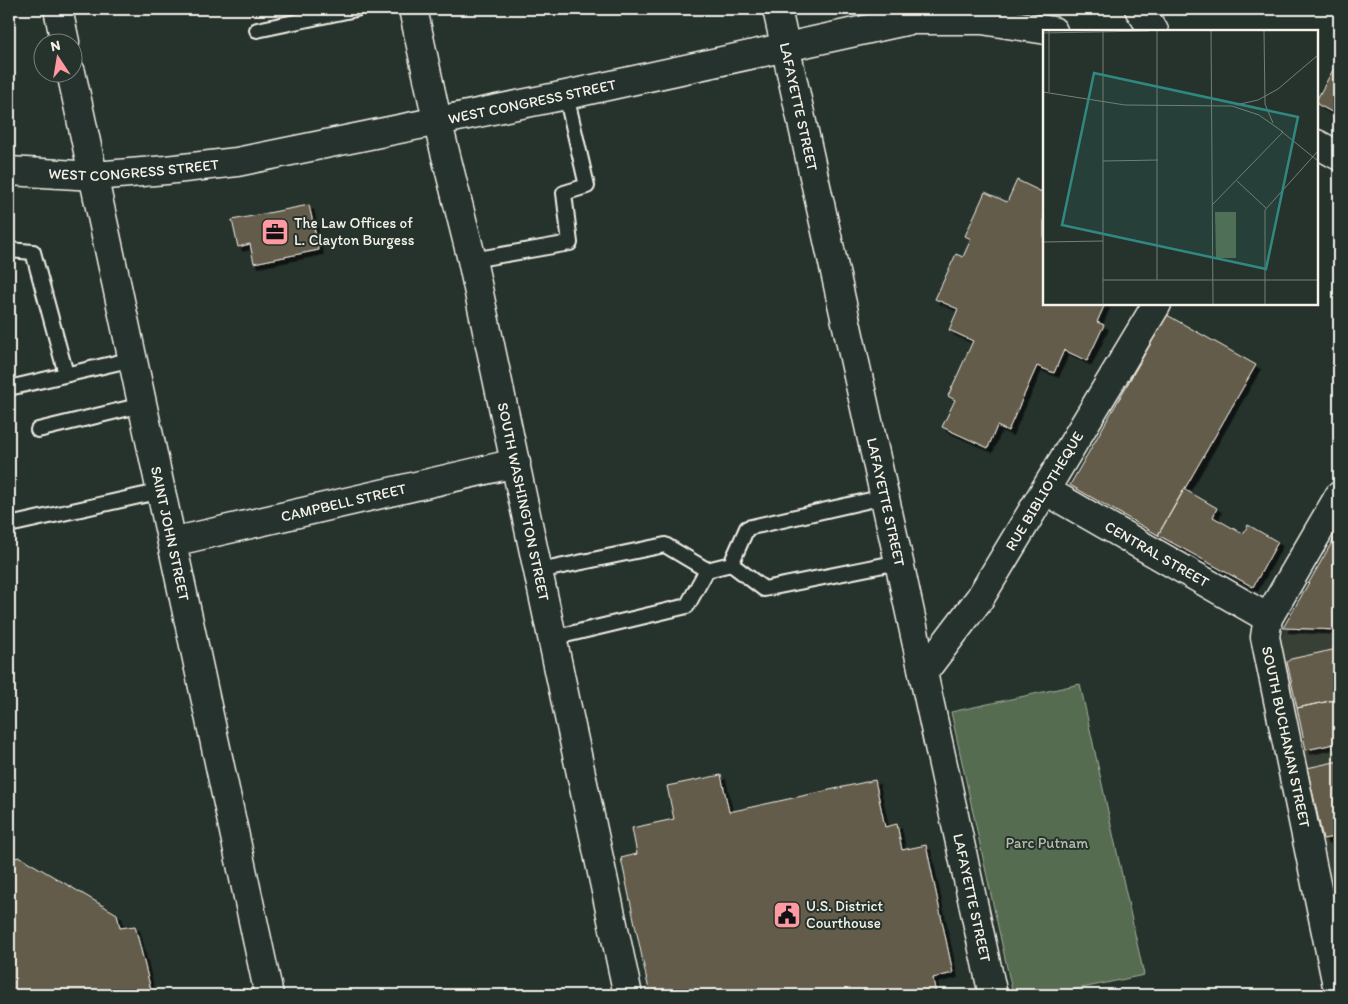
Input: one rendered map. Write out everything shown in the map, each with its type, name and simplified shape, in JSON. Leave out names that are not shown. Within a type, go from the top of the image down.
[{"type":"street","points":[[58,9],[63,32]]},
{"type":"street","name":"SOUTH WASHINGTON STREET","points":[[413,9],[437,120],[472,260],[628,995]]},
{"type":"street","name":"LAFAYETTE STREET","points":[[776,9],[993,995]]},
{"type":"street","points":[[910,20],[938,9]]},
{"type":"street","points":[[1139,9],[1153,30]]},
{"type":"street","name":"WEST CONGRESS STREET","points":[[9,171],[94,176],[237,162],[566,95],[910,20],[982,20],[1047,30]]},
{"type":"street","name":"SAINT JOHN STREET","points":[[74,82],[269,995]]},
{"type":"street","points":[[1318,145],[1339,156]]},
{"type":"street","name":"RUE BIBLIOTHEQUE","points":[[923,673],[980,598],[1155,305]]},
{"type":"street","name":"CAMPBELL STREET","points":[[172,542],[516,463]]},
{"type":"street","name":"CENTRAL STREET","points":[[1045,490],[1268,618]]},
{"type":"street","name":"SOUTH BUCHANAN STREET","points":[[1338,995],[1334,942],[1266,637],[1268,618],[1339,496]]},
{"type":"lane","points":[[256,30],[356,9]]},
{"type":"lane","points":[[472,260],[570,243],[564,193],[587,186],[566,95]]},
{"type":"lane","points":[[9,250],[33,252],[66,374]]},
{"type":"lane","points":[[9,388],[133,359]]},
{"type":"lane","points":[[38,430],[142,405]]},
{"type":"lane","points":[[9,525],[162,491]]},
{"type":"lane","points":[[731,564],[747,528],[884,497]]},
{"type":"lane","points":[[539,570],[665,545],[707,570],[731,564]]},
{"type":"lane","points":[[731,564],[764,589],[899,562]]},
{"type":"lane","points":[[553,638],[687,606],[707,570]]},
{"type":"shaded area","points":[[1339,534],[1339,915],[1281,638]]},
{"type":"green space","name":"Parc Putnam","points":[[1080,684],[1144,975],[1049,995],[1013,995],[951,712]]},
{"type":"building","points":[[1339,59],[1339,116],[1318,105],[1318,97]]},
{"type":"building","points":[[1017,180],[1043,193],[1043,305],[1105,305],[1097,322],[1104,325],[1087,361],[1064,350],[1054,373],[1037,366],[1008,431],[997,426],[988,448],[942,427],[955,400],[948,396],[973,341],[949,330],[958,309],[935,299],[956,254],[963,257],[971,239],[965,236],[985,192],[1007,202]]},
{"type":"building","name":"The Law Offices of L. Clayton Burgess","points":[[309,205],[319,250],[254,263],[250,244],[238,247],[232,220]]},
{"type":"building","points":[[1167,315],[1256,365],[1158,535],[1070,485]]},
{"type":"building","points":[[1184,489],[1217,508],[1213,517],[1243,534],[1248,525],[1278,542],[1253,587],[1158,535]]},
{"type":"building","points":[[1339,530],[1339,630],[1283,628]]},
{"type":"building","points":[[1335,630],[1339,630],[1339,699],[1297,708],[1287,662],[1291,659],[1337,649]]},
{"type":"building","points":[[1339,699],[1339,743],[1306,750],[1297,708]]},
{"type":"building","points":[[1339,761],[1339,836],[1323,839],[1307,768]]},
{"type":"building","name":"U.S. District Courthouse","points":[[721,775],[729,812],[875,780],[885,827],[897,824],[902,850],[926,845],[953,973],[933,978],[936,995],[650,995],[621,858],[637,854],[632,828],[674,819],[667,786]]},
{"type":"building","points":[[20,857],[117,914],[120,928],[135,926],[152,994],[16,995],[9,991],[9,859]]},
{"type":"place","name":"The Law Offices of L. Clayton Burgess","points":[[275,232]]},
{"type":"place","name":"U.S. District Courthouse","points":[[787,915]]}]
